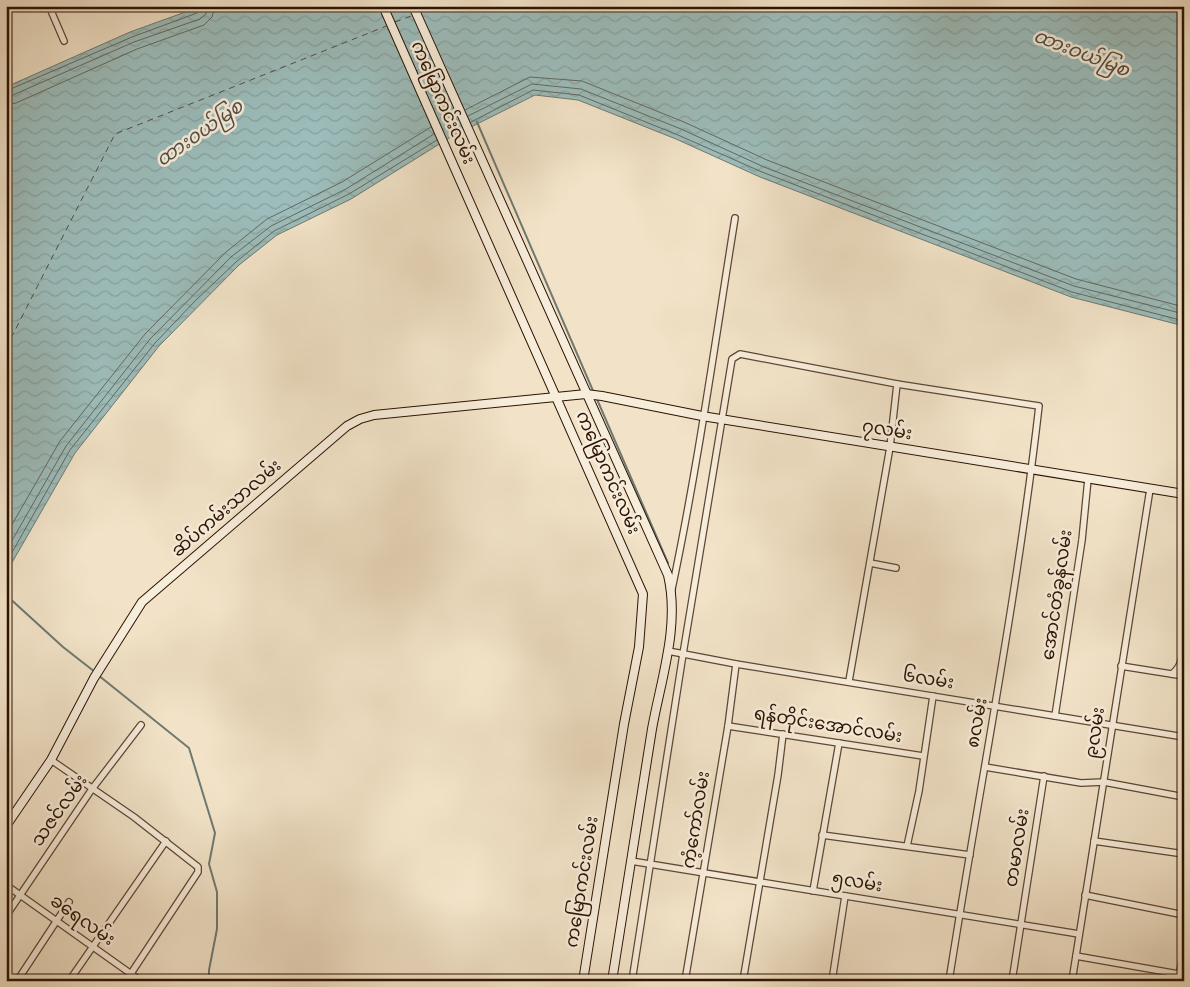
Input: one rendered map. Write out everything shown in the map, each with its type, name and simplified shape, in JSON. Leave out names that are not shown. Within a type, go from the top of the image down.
[{"type":"main road","name":"ကမြောကင်းလမ်း","points":[[383,6],[639,582],[644,608],[639,647],[624,724],[582,981]]},
{"type":"main road","name":"ကမြောကင်းလမ်း","points":[[413,6],[668,575],[671,591],[668,651],[652,729],[612,981]]},
{"type":"main road","name":"၇လမ်း","points":[[586,394],[722,420],[1184,494]]},
{"type":"main road","name":"ဆိပ်ကမ်းသာလမ်း","points":[[6,826],[51,760],[94,678],[142,602],[347,426],[360,419],[374,415],[586,394]]},
{"type":"street","points":[[49,6],[64,41]]},
{"type":"street","points":[[671,591],[695,478],[702,416],[735,218]]},
{"type":"street","points":[[632,981],[683,654],[732,359],[740,354],[897,384],[890,447],[849,681]]},
{"type":"street","name":"၈လမ်း","points":[[897,384],[1039,406],[1032,470],[996,705],[950,981]]},
{"type":"street","name":"အောင်တံခွန်လမ်း","points":[[1055,716],[1082,540],[1088,479]]},
{"type":"street","name":"၉လမ်း","points":[[1072,981],[1150,489]]},
{"type":"street","points":[[870,564],[896,568]]},
{"type":"street","points":[[1172,674],[1179,668],[1184,642]]},
{"type":"street","name":"၆လမ်း","points":[[668,651],[736,664],[1184,737]]},
{"type":"street","name":"ကံ့ကော်လမ်း","points":[[686,981],[728,726],[736,664]]},
{"type":"street","points":[[1121,666],[1184,676]]},
{"type":"street","points":[[907,846],[919,791],[933,696]]},
{"type":"street","name":"သဇင်လမ်း","points":[[6,916],[92,789],[141,725]]},
{"type":"street","name":"ရန်တိုင်းအောင်လမ်း","points":[[728,726],[923,756]]},
{"type":"street","points":[[743,981],[778,776],[783,734]]},
{"type":"street","points":[[813,891],[839,743]]},
{"type":"street","points":[[51,760],[195,863],[198,872],[126,981]]},
{"type":"street","points":[[985,767],[1081,783],[1104,782],[1184,798]]},
{"type":"street","name":"တမာလမ်း","points":[[1012,981],[1044,776]]},
{"type":"street","points":[[822,835],[970,855]]},
{"type":"street","points":[[70,981],[166,841]]},
{"type":"street","points":[[1094,841],[1184,854]]},
{"type":"street","name":"၅လမ်း","points":[[631,861],[1079,934]]},
{"type":"street","name":"ခရေလမ်း","points":[[6,886],[141,981]]},
{"type":"street","points":[[1085,895],[1184,915]]},
{"type":"street","points":[[832,981],[845,896]]},
{"type":"street","points":[[17,981],[69,902]]},
{"type":"street","points":[[1076,956],[1181,977],[1184,950]]},
{"type":"water","name":"ထားဝယ်မြစ","points":[[202,6],[1184,6],[1184,326],[1071,297],[760,177],[676,139],[578,100],[535,95],[449,138],[351,199],[277,235],[239,265],[159,346],[75,453],[6,573],[6,87],[130,32]]},
{"type":"waterway","points":[[477,122],[594,393]]},
{"type":"waterway","points":[[596,397],[668,563]]},
{"type":"waterway","points":[[6,595],[63,647],[95,672]]},
{"type":"waterway","points":[[98,675],[189,748],[215,833],[209,864],[217,892],[217,929],[209,970],[209,981]]},
{"type":"ferry route","points":[[420,12],[435,6]]},
{"type":"ferry route","points":[[395,22],[414,15]]},
{"type":"ferry route","points":[[6,348],[115,134],[389,25]]}]
